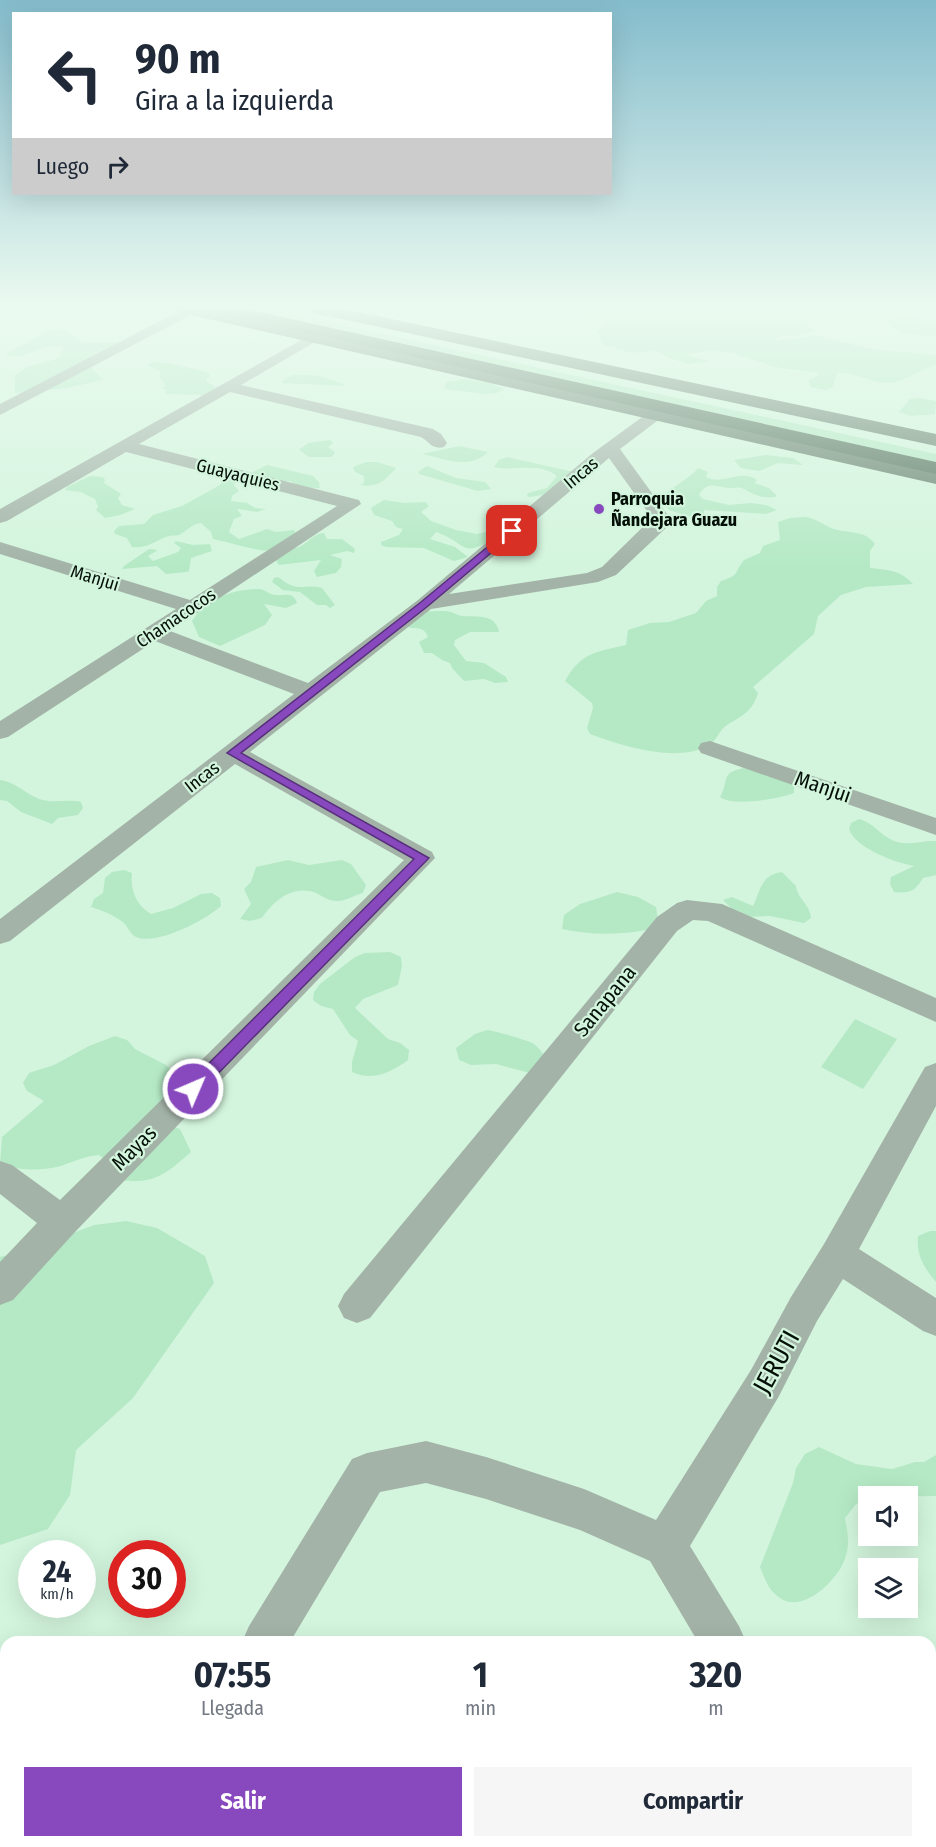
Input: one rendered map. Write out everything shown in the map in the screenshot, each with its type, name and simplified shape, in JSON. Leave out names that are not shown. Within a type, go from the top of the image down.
[{"type":"highway","points":[[603,394],[870,454]]},
{"type":"highway","points":[[673,394],[936,451]]},
{"type":"main road","points":[[562,394],[936,478]]},
{"type":"main road","points":[[720,394],[936,440]]},
{"type":"main road","points":[[870,454],[936,469]]},
{"type":"street","points":[[0,410],[30,394]]},
{"type":"street","points":[[0,517],[216,394]]},
{"type":"street","points":[[259,394],[427,434],[435,438],[438,443]]},
{"type":"street","name":"Incas","points":[[0,934],[425,604],[655,415]]},
{"type":"street","name":"Guayaquies","points":[[125,446],[352,504]]},
{"type":"street","points":[[425,604],[591,578],[609,571],[659,524],[662,518],[611,449]]},
{"type":"street","name":"Chamacocos","points":[[0,732],[352,504]]},
{"type":"street","name":"Manjui","points":[[0,548],[191,607]]},
{"type":"street","points":[[154,633],[312,693]]},
{"type":"street","points":[[0,705],[26,715]]},
{"type":"street","name":"Manjui","points":[[710,748],[936,826]]},
{"type":"street","name":"Mayas","points":[[0,1288],[62,1221],[422,858],[233,753]]},
{"type":"street","name":"Sanapana","points":[[357,1306],[668,924],[687,910],[712,911],[936,1011]]},
{"type":"street","name":"JERUTI","points":[[665,1546],[765,1383],[804,1309],[837,1255],[936,1076]]},
{"type":"street","points":[[0,1175],[62,1221]]},
{"type":"street","points":[[837,1255],[936,1319]]},
{"type":"street","points":[[269,1636],[367,1474],[426,1462],[486,1478],[584,1510],[665,1546],[719,1636]]},
{"type":"green space","points":[[628,394],[660,394],[936,454],[936,462]]},
{"type":"green space","points":[[910,399],[936,401],[935,414],[911,416],[899,412]]},
{"type":"green space","points":[[330,440],[333,443],[328,447],[335,452],[332,457],[309,457],[299,450],[308,443]]},
{"type":"green space","points":[[459,446],[488,452],[481,458],[464,462],[422,454]]},
{"type":"green space","points":[[766,455],[793,458],[803,465],[778,463],[759,471],[741,468],[734,460]]},
{"type":"green space","points":[[507,457],[574,472],[550,494],[529,497],[528,493],[547,488],[557,476],[542,469],[494,467],[499,460]]},
{"type":"green space","points":[[366,462],[377,462],[396,468],[377,484],[360,485],[364,483],[364,476],[355,472],[353,467]]},
{"type":"green space","points":[[267,465],[313,476],[319,482],[320,488],[302,489],[290,481],[263,482],[254,478],[253,472]]},
{"type":"green space","points":[[427,466],[456,478],[485,482],[491,489],[478,491],[419,474],[419,471]]},
{"type":"green space","points":[[698,468],[708,472],[706,477],[712,479],[751,477],[757,480],[754,483],[769,488],[777,496],[763,497],[741,488],[714,485],[702,490],[699,495],[703,499],[729,505],[751,503],[766,505],[777,510],[766,514],[704,510],[704,514],[694,518],[669,510],[663,495]]},
{"type":"green space","points":[[90,476],[103,477],[104,483],[121,494],[118,498],[122,505],[135,509],[105,518],[96,510],[98,507],[95,499],[81,492],[65,490]]},
{"type":"green space","points":[[223,480],[236,481],[234,485],[239,491],[232,496],[231,501],[266,509],[257,512],[237,509],[242,516],[234,519],[229,532],[239,539],[267,529],[276,532],[294,530],[298,537],[295,548],[316,535],[324,533],[327,539],[342,539],[355,549],[354,553],[347,551],[330,555],[342,559],[341,567],[336,573],[317,577],[314,571],[321,560],[279,565],[270,551],[213,539],[211,532],[201,523],[179,535],[169,536],[142,547],[132,547],[127,538],[115,534],[114,531],[119,526],[144,524],[153,515],[182,506],[220,485]]},
{"type":"green space","points":[[384,500],[404,503],[425,502],[429,506],[421,512],[431,521],[456,530],[477,534],[490,531],[497,533],[496,537],[470,548],[436,532],[430,539],[455,547],[468,557],[454,561],[424,548],[386,547],[381,545],[381,542],[399,535],[403,529],[396,527],[392,521],[374,515],[371,508]]},
{"type":"green space","points":[[805,517],[837,530],[861,534],[871,539],[875,544],[870,551],[870,568],[899,573],[913,584],[866,587],[841,595],[818,616],[814,634],[753,687],[758,693],[750,709],[724,727],[708,746],[695,751],[665,753],[633,748],[590,734],[587,728],[593,708],[592,703],[565,681],[577,664],[591,655],[626,645],[628,630],[650,623],[669,622],[696,613],[706,601],[717,596],[717,587],[721,581],[734,575],[744,560],[760,553],[763,546],[780,540],[778,522]]},
{"type":"green space","points":[[176,541],[193,545],[210,544],[212,551],[191,558],[189,571],[186,572],[166,574],[157,566],[122,569],[149,549],[158,550],[148,556],[153,561],[178,552],[181,548],[174,543]]},
{"type":"green space","points":[[278,577],[296,587],[322,588],[335,605],[330,608],[326,605],[317,605],[300,592],[283,590],[272,582]]},
{"type":"green space","points":[[260,589],[275,595],[291,595],[297,603],[286,608],[264,604],[272,615],[265,625],[220,646],[199,637],[192,621],[205,606],[231,593]]},
{"type":"green space","points":[[427,611],[448,611],[461,616],[486,618],[494,622],[499,632],[470,632],[455,640],[454,645],[466,661],[484,663],[506,677],[508,682],[495,683],[484,679],[464,681],[450,663],[432,653],[424,653],[419,642],[428,637],[424,630],[406,626]]},
{"type":"green space","points":[[744,768],[791,780],[794,793],[778,798],[745,802],[720,797],[728,775]]},
{"type":"green space","points":[[0,780],[12,783],[37,798],[48,801],[81,802],[83,808],[78,815],[58,818],[52,824],[21,812],[7,801],[0,800]]},
{"type":"green space","points":[[859,819],[897,842],[936,841],[936,875],[923,878],[912,891],[894,892],[890,884],[891,877],[914,866],[877,854],[859,842],[849,829],[851,823]]},
{"type":"green space","points":[[288,860],[309,865],[342,860],[351,864],[366,885],[363,893],[336,901],[313,892],[295,891],[282,897],[262,918],[250,921],[240,919],[251,904],[244,889],[251,882],[256,867]]},
{"type":"green space","points":[[124,870],[132,873],[135,896],[141,906],[151,914],[173,908],[201,894],[212,893],[220,898],[221,906],[204,918],[168,935],[145,939],[136,937],[120,920],[91,907],[94,899],[103,893],[105,878],[112,872]]},
{"type":"green space","points":[[782,872],[796,886],[810,913],[811,918],[804,923],[770,916],[748,917],[737,914],[723,900],[732,897],[753,906],[766,880]]},
{"type":"green space","points":[[617,892],[638,897],[656,907],[659,927],[611,934],[562,929],[564,915],[580,904]]},
{"type":"green space","points":[[390,952],[401,957],[402,966],[398,985],[363,999],[355,1008],[388,1039],[400,1043],[409,1050],[408,1060],[382,1074],[359,1075],[352,1072],[352,1062],[358,1041],[350,1035],[333,1009],[321,1006],[313,1000],[314,992],[320,984],[355,957],[365,953]]},
{"type":"green space","points":[[855,1019],[897,1039],[863,1089],[821,1067]]},
{"type":"green space","points":[[487,1030],[531,1043],[548,1058],[534,1074],[496,1064],[471,1065],[459,1060],[456,1048],[475,1034]]},
{"type":"green space","points":[[115,1036],[127,1040],[135,1049],[166,1065],[182,1081],[168,1125],[180,1129],[191,1152],[166,1172],[142,1181],[119,1180],[108,1162],[99,1155],[43,1169],[21,1169],[0,1165],[2,1137],[44,1101],[27,1091],[23,1083],[29,1073],[54,1065],[89,1046]]},
{"type":"green space","points":[[126,1221],[157,1228],[205,1256],[214,1283],[133,1398],[76,1450],[70,1495],[48,1529],[0,1545],[0,1257],[28,1250],[94,1225]]},
{"type":"green space","points":[[936,1231],[936,1282],[925,1266],[918,1249],[918,1236]]},
{"type":"green space","points":[[819,1447],[856,1464],[892,1469],[915,1462],[924,1462],[936,1455],[936,1496],[918,1496],[918,1486],[858,1486],[858,1503],[845,1518],[848,1536],[843,1564],[820,1592],[799,1602],[789,1602],[780,1598],[767,1584],[760,1567],[793,1483],[796,1468],[805,1454]]},
{"type":"place","name":"Parroquia Ñandejara Guazu","points":[[599,509]]},
{"type":"route","points":[[193,1089],[422,858],[233,753],[425,604],[512,531]]}]
